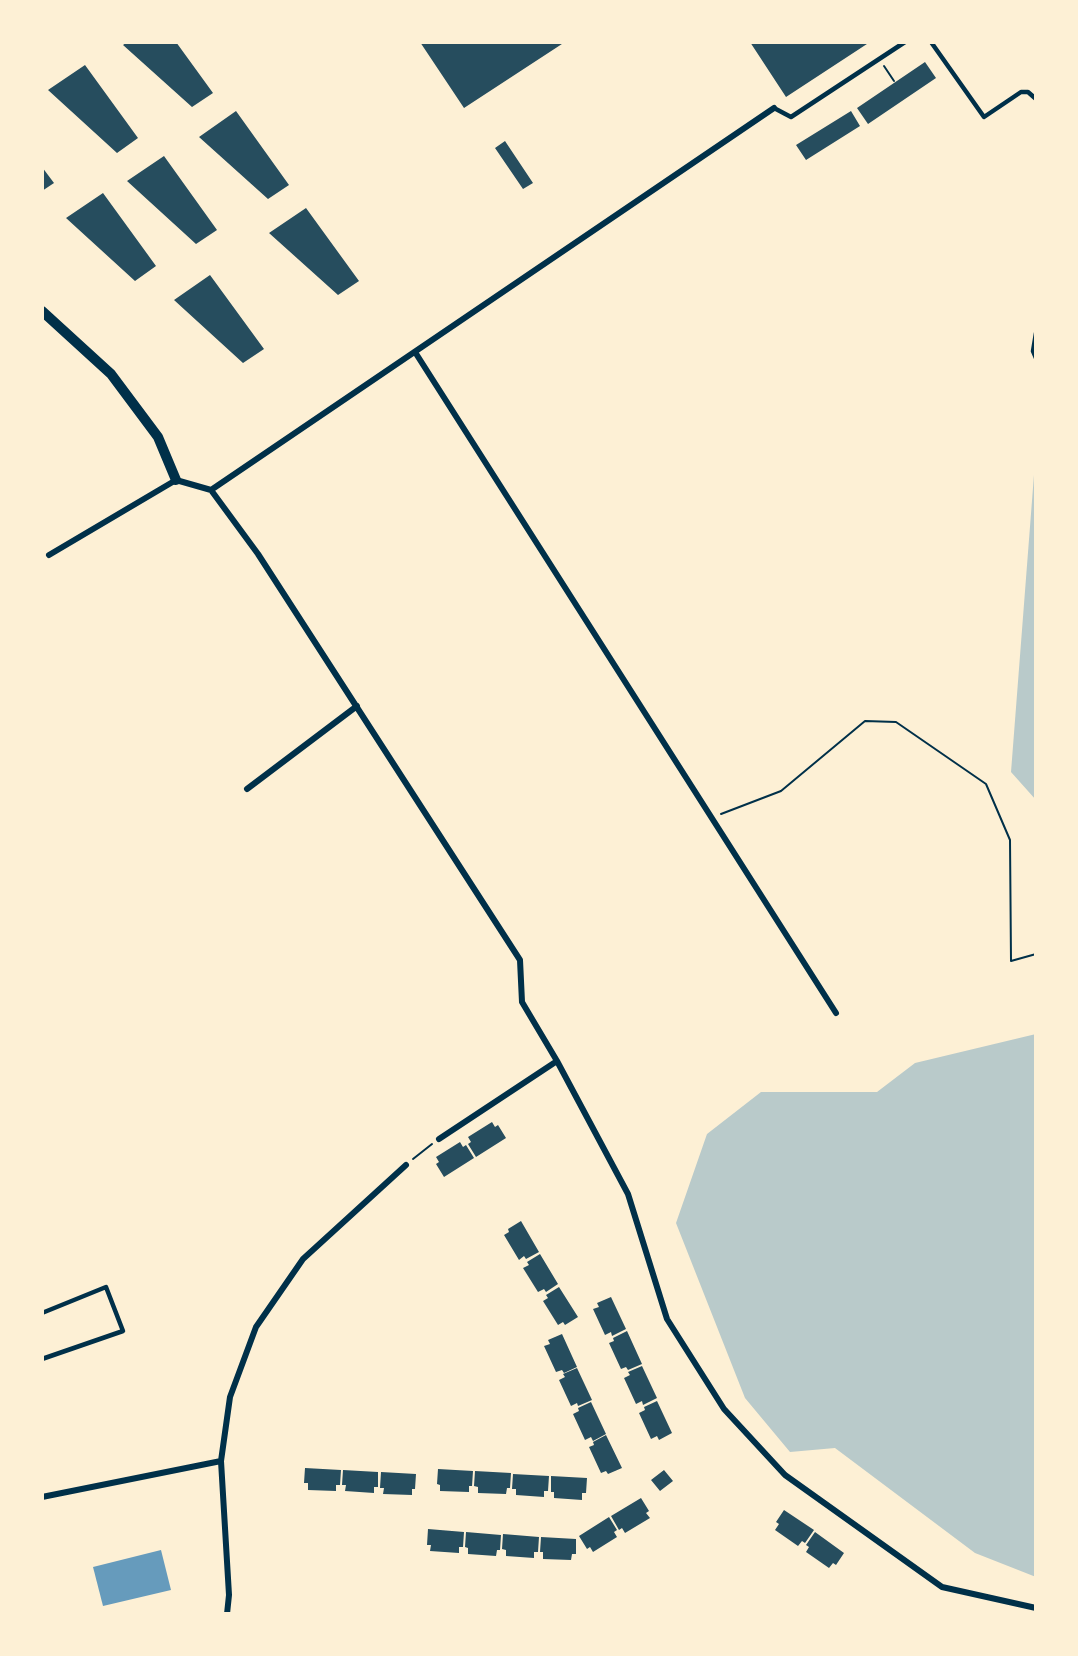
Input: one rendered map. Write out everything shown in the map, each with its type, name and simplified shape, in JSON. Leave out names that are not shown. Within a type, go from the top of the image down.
[{"type":"street","points":[[211,490],[774,108]]},
{"type":"street","points":[[42,311],[111,374],[158,437],[176,480]]},
{"type":"street","points":[[415,352],[836,1014]]},
{"type":"street","points":[[49,555],[176,480],[211,490],[258,554],[520,960],[522,1002],[557,1061],[628,1194],[667,1319],[724,1409],[785,1475],[942,1587],[1036,1608]]},
{"type":"street","points":[[246,789],[357,706]]},
{"type":"street","points":[[439,1139],[557,1061]]},
{"type":"street","points":[[227,1614],[229,1595],[221,1461],[230,1397],[256,1327],[303,1260],[406,1165]]},
{"type":"street","points":[[42,1497],[221,1461]]},
{"type":"lane","points":[[774,108],[791,117],[905,42]]},
{"type":"lane","points":[[931,42],[984,117],[1021,92],[1028,92],[1036,99]]},
{"type":"lane","points":[[1036,333],[1033,351],[1036,358]]},
{"type":"lane","points":[[42,559],[49,555]]},
{"type":"lane","points":[[42,1313],[106,1287],[123,1331],[42,1359]]},
{"type":"path","points":[[885,68],[893,80]]},
{"type":"path","points":[[711,818],[781,791],[865,721],[896,722],[986,784],[1010,840],[1011,961],[1036,954]]},
{"type":"path","points":[[406,1165],[439,1139]]},
{"type":"shaded area","points":[[1036,449],[1036,800],[1011,772]]},
{"type":"shaded area","points":[[1036,1034],[1036,1577],[975,1553],[835,1448],[790,1452],[745,1398],[676,1223],[707,1134],[761,1092],[877,1092],[915,1063]]},
{"type":"water","points":[[161,1550],[171,1590],[103,1606],[93,1567]]},
{"type":"building","points":[[127,42],[176,42],[213,93],[192,107],[123,45]]},
{"type":"building","points":[[420,42],[565,42],[464,108]]},
{"type":"building","points":[[750,42],[870,42],[786,97]]},
{"type":"building","points":[[925,62],[936,78],[868,124],[857,108]]},
{"type":"building","points":[[85,65],[138,138],[117,153],[48,90]]},
{"type":"building","points":[[236,111],[289,185],[268,199],[199,137]]},
{"type":"building","points":[[851,111],[860,126],[806,160],[796,145]]},
{"type":"building","points":[[505,141],[533,183],[523,189],[495,148]]},
{"type":"building","points":[[164,156],[217,230],[196,244],[127,181]]},
{"type":"building","points":[[42,167],[54,183],[42,191]]},
{"type":"building","points":[[103,193],[156,266],[135,281],[66,218]]},
{"type":"building","points":[[306,208],[359,281],[338,295],[269,233]]},
{"type":"building","points":[[210,275],[264,349],[243,363],[174,300]]},
{"type":"building","points":[[492,1122],[495,1127],[498,1125],[506,1138],[476,1157],[468,1144],[471,1142],[468,1137]]},
{"type":"building","points":[[460,1142],[463,1147],[466,1145],[474,1158],[444,1177],[436,1164],[439,1162],[436,1157]]},
{"type":"building","points":[[521,1221],[539,1252],[526,1259],[524,1256],[519,1260],[504,1235],[509,1232],[508,1229]]},
{"type":"building","points":[[540,1254],[558,1284],[546,1292],[544,1289],[538,1292],[523,1268],[529,1265],[527,1262]]},
{"type":"building","points":[[559,1287],[578,1317],[565,1325],[563,1322],[558,1325],[543,1301],[548,1298],[546,1295]]},
{"type":"building","points":[[611,1297],[626,1329],[612,1336],[611,1332],[605,1335],[593,1309],[599,1307],[597,1303]]},
{"type":"building","points":[[627,1331],[642,1364],[628,1370],[626,1367],[621,1369],[609,1343],[614,1341],[613,1338]]},
{"type":"building","points":[[562,1334],[577,1367],[564,1373],[562,1370],[556,1372],[544,1346],[550,1344],[548,1340]]},
{"type":"building","points":[[642,1366],[657,1398],[643,1405],[642,1401],[636,1404],[624,1378],[630,1375],[628,1372]]},
{"type":"building","points":[[577,1368],[592,1400],[578,1406],[577,1403],[571,1406],[559,1380],[565,1377],[563,1374]]},
{"type":"building","points":[[657,1401],[672,1433],[659,1440],[657,1436],[651,1439],[639,1413],[645,1410],[644,1407]]},
{"type":"building","points":[[591,1402],[606,1434],[593,1441],[591,1437],[585,1440],[573,1414],[579,1411],[578,1408]]},
{"type":"building","points":[[606,1435],[622,1468],[608,1474],[606,1471],[601,1473],[589,1447]]},
{"type":"building","points":[[305,1468],[341,1470],[340,1485],[336,1485],[336,1491],[308,1490],[308,1483],[304,1483]]},
{"type":"building","points":[[438,1469],[473,1471],[472,1486],[469,1486],[469,1492],[440,1491],[440,1485],[437,1484]]},
{"type":"building","points":[[343,1470],[378,1472],[378,1487],[374,1487],[374,1493],[345,1491],[346,1485],[342,1485]]},
{"type":"building","points":[[664,1470],[673,1481],[660,1491],[651,1480]]},
{"type":"building","points":[[475,1471],[511,1473],[510,1488],[507,1488],[506,1494],[478,1493],[478,1487],[474,1486]]},
{"type":"building","points":[[381,1472],[416,1474],[415,1489],[412,1489],[412,1495],[383,1494],[384,1488],[380,1488]]},
{"type":"building","points":[[513,1474],[549,1476],[548,1491],[544,1491],[544,1497],[516,1495],[516,1489],[512,1489]]},
{"type":"building","points":[[551,1476],[587,1478],[586,1493],[582,1493],[582,1500],[554,1498],[554,1492],[551,1492]]},
{"type":"building","points":[[641,1498],[649,1511],[646,1513],[650,1518],[625,1533],[622,1528],[619,1530],[611,1516]]},
{"type":"building","points":[[784,1510],[814,1530],[805,1543],[802,1541],[798,1546],[775,1530],[779,1524],[776,1522]]},
{"type":"building","points":[[609,1517],[617,1530],[614,1532],[617,1537],[593,1552],[590,1547],[587,1549],[579,1536]]},
{"type":"building","points":[[428,1529],[464,1532],[463,1547],[459,1547],[459,1553],[430,1551],[431,1545],[427,1545]]},
{"type":"building","points":[[466,1532],[501,1535],[500,1550],[497,1550],[496,1556],[468,1554],[468,1548],[465,1547]]},
{"type":"building","points":[[815,1532],[844,1553],[836,1565],[833,1563],[829,1568],[806,1552],[809,1547],[806,1545]]},
{"type":"building","points":[[503,1534],[539,1537],[538,1552],[534,1552],[534,1558],[506,1556],[506,1550],[502,1549]]},
{"type":"building","points":[[541,1537],[576,1539],[576,1554],[572,1554],[571,1560],[543,1559],[543,1552],[540,1552]]}]
